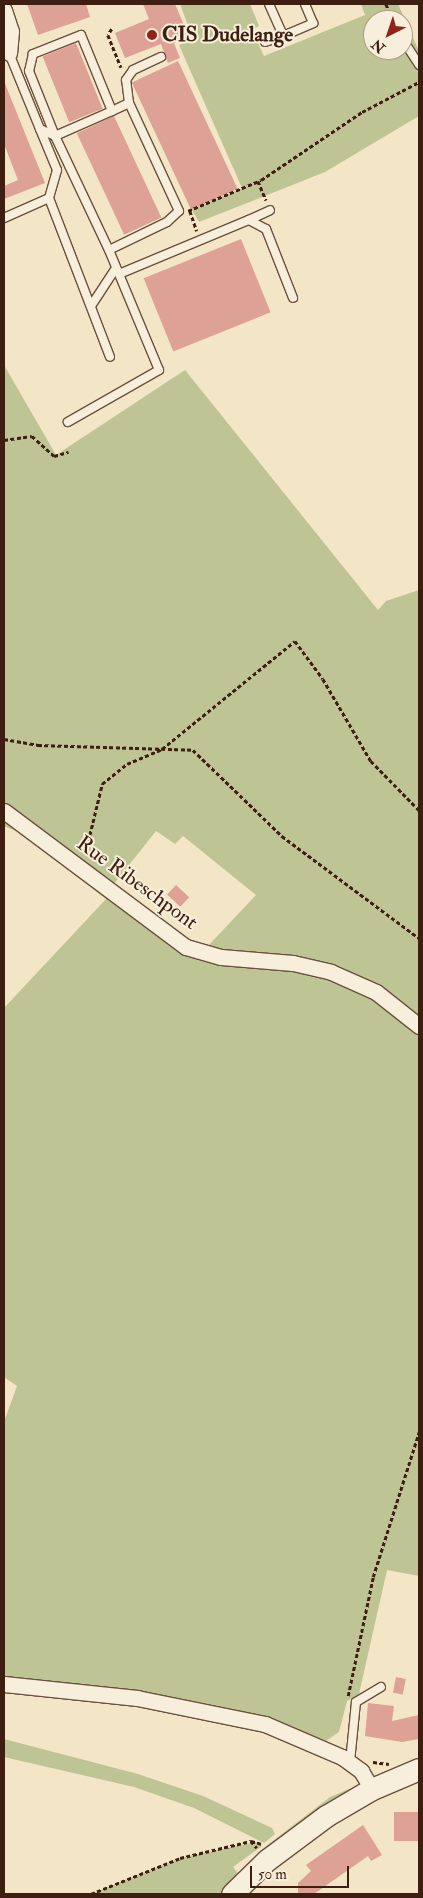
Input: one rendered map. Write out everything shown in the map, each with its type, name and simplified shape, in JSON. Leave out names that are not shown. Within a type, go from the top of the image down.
[{"type":"main road","points":[[232,1894],[289,1842],[372,1789],[419,1769]]},
{"type":"street","points":[[4,10],[11,32],[9,53]]},
{"type":"street","name":"Rue Ribeschpont","points":[[4,811],[186,947],[221,957],[293,963],[331,972],[376,992],[419,1026]]},
{"type":"street","points":[[4,1684],[212,1711],[296,1735],[350,1762],[361,1770],[372,1789]]},
{"type":"lane","points":[[269,4],[283,36]]},
{"type":"lane","points":[[266,42],[313,23],[305,4]]},
{"type":"lane","points":[[68,422],[159,370],[109,250],[55,136],[29,70],[33,54],[81,35],[112,111]]},
{"type":"lane","points":[[9,53],[57,170],[49,198],[110,356]]},
{"type":"lane","points":[[109,250],[168,222],[179,211],[129,103],[126,80],[134,70],[161,57]]},
{"type":"lane","points":[[18,76],[29,70]]},
{"type":"lane","points":[[40,129],[55,136],[129,103]]},
{"type":"lane","points":[[4,218],[49,198]]},
{"type":"lane","points":[[91,306],[118,271],[201,240],[270,210]]},
{"type":"lane","points":[[249,220],[266,229],[293,298]]},
{"type":"lane","points":[[350,1762],[356,1702],[381,1687]]},
{"type":"path","points":[[112,29],[108,35],[120,65]]},
{"type":"path","points":[[201,240],[190,211],[258,181],[362,112],[419,82]]},
{"type":"path","points":[[258,181],[270,210]]},
{"type":"path","points":[[4,440],[32,436],[54,456],[68,452]]},
{"type":"path","points":[[82,868],[102,784],[127,764],[162,749],[294,641],[323,679],[371,761],[419,810]]},
{"type":"path","points":[[4,739],[38,745],[192,750],[282,836],[419,938]]},
{"type":"path","points":[[347,1701],[374,1577],[419,1432]]},
{"type":"path","points":[[91,1894],[180,1858],[256,1840]]},
{"type":"path","points":[[251,1841],[260,1851]]},
{"type":"green space","points":[[180,4],[250,4],[259,26],[252,30],[264,56],[363,16],[363,60],[413,60],[413,38],[419,51],[419,116],[325,172],[199,222],[192,210],[242,188],[179,45],[193,39]]},
{"type":"green space","points":[[361,4],[398,4],[401,10],[363,10]]},
{"type":"green space","points":[[4,365],[56,455],[185,370],[378,610],[386,601],[419,590],[419,1576],[387,1570],[359,1694],[347,1701],[339,1732],[326,1741],[262,1716],[214,1705],[138,1692],[4,1678],[4,1422],[17,1386],[4,1377],[4,1008],[106,899],[21,833],[4,826]],"holes":[[[156,831],[175,844],[183,836],[256,895],[207,947],[188,941],[114,884]]]},
{"type":"green space","points":[[4,1739],[138,1774],[203,1796],[272,1828],[275,1834],[264,1843],[194,1808],[134,1787],[4,1757]]},
{"type":"green space","points":[[349,1789],[355,1790],[263,1855],[260,1851],[330,1797]]},
{"type":"green space","points":[[256,1842],[262,1846],[233,1867],[240,1876],[224,1894],[91,1894],[180,1858]]},
{"type":"building","points":[[27,4],[86,4],[90,17],[38,35]]},
{"type":"building","name":"CIS Dudelange","points":[[143,4],[175,4],[189,37],[174,43],[180,58],[168,63],[161,44],[125,58],[115,33],[149,19]]},
{"type":"building","points":[[76,43],[103,109],[69,122],[43,56]]},
{"type":"building","points":[[178,61],[238,189],[191,210],[132,83]]},
{"type":"building","points":[[4,81],[45,183],[4,199],[4,186],[18,180],[4,144]]},
{"type":"building","points":[[114,116],[161,218],[124,235],[77,133]]},
{"type":"building","points":[[241,239],[271,312],[173,352],[144,278]]},
{"type":"building","points":[[176,885],[189,897],[180,907],[167,895]]},
{"type":"building","points":[[396,1677],[406,1679],[403,1695],[393,1693]]},
{"type":"building","points":[[368,1703],[394,1706],[392,1721],[419,1715],[419,1739],[402,1742],[365,1736]]},
{"type":"building","points":[[394,1812],[419,1812],[419,1841],[394,1841]]},
{"type":"building","points":[[363,1825],[382,1855],[371,1861],[368,1856],[314,1894],[298,1894],[298,1883],[311,1871],[306,1865]]},
{"type":"place","name":"CIS Dudelange","points":[[152,35]]}]
